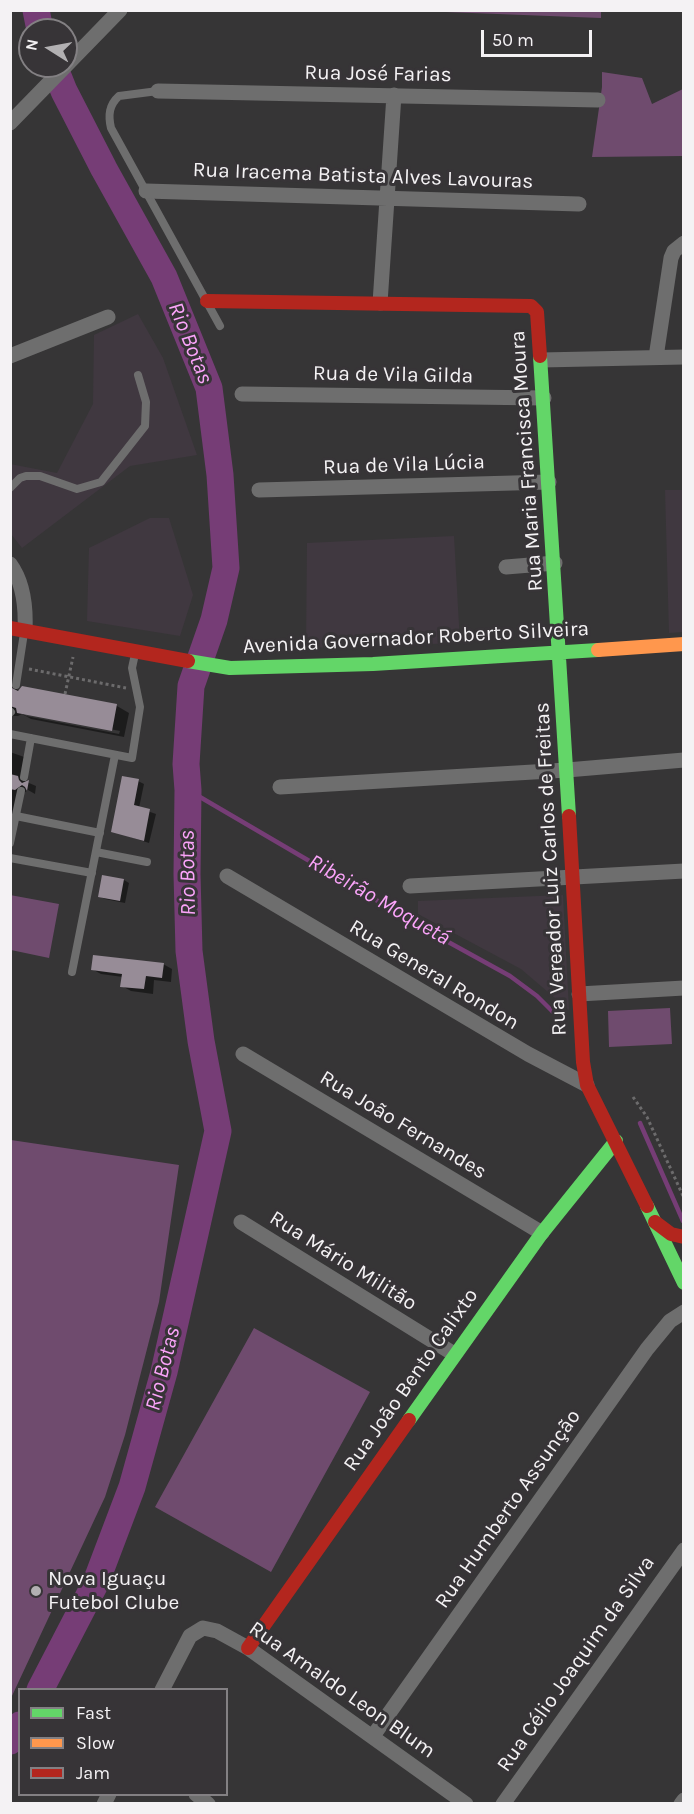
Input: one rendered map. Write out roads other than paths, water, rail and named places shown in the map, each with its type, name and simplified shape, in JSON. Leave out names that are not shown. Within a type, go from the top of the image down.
[{"type":"street","points":[[10,123],[120,10]]},
{"type":"street","name":"Rua José Farias","points":[[158,91],[598,100]]},
{"type":"street","points":[[380,303],[394,95]]},
{"type":"street","name":"Rua Iracema Batista Alves Lavouras","points":[[146,191],[579,204]]},
{"type":"street","points":[[656,357],[671,258],[674,251],[684,243]]},
{"type":"street","name":"Rua Maria Francisca Moura","points":[[207,301],[531,306],[538,315],[560,652]]},
{"type":"street","points":[[10,356],[108,317]]},
{"type":"street","points":[[541,360],[684,357]]},
{"type":"street","name":"Rua de Vila Gilda","points":[[242,394],[544,398]]},
{"type":"street","name":"Rua de Vila Lúcia","points":[[259,490],[549,482]]},
{"type":"street","points":[[506,567],[555,563]]},
{"type":"street","points":[[10,564],[22,593],[25,612],[18,629]]},
{"type":"street","points":[[10,618],[18,629]]},
{"type":"street","name":"Avenida Governador Roberto Silveira","points":[[18,629],[230,668],[372,664],[684,644]]},
{"type":"street","name":"Rua Vereador Luiz Carlos de Freitas","points":[[560,652],[580,1041],[587,1084]]},
{"type":"street","points":[[280,787],[567,770],[684,760]]},
{"type":"street","points":[[410,886],[684,871]]},
{"type":"street","name":"Rua General Rondon","points":[[228,876],[528,1054],[587,1084]]},
{"type":"street","points":[[579,994],[684,988]]},
{"type":"street","name":"Rua João Fernandes","points":[[243,1054],[542,1233]]},
{"type":"street","points":[[587,1084],[684,1282]]},
{"type":"street","name":"Rua João Bento Calixto","points":[[248,1648],[454,1354],[542,1233],[616,1141]]},
{"type":"street","name":"Rua Mário Militão","points":[[241,1222],[454,1354]]},
{"type":"street","points":[[656,1222],[671,1234],[684,1237]]},
{"type":"street","name":"Rua Humberto Assunção","points":[[373,1736],[647,1349],[665,1326],[684,1312]]},
{"type":"street","name":"Rua Célio Joaquim da Silva","points":[[503,1803],[684,1550]]},
{"type":"street","name":"Rua Arnaldo Leon Blum","points":[[163,1688],[190,1636],[197,1630],[209,1628],[248,1648],[466,1803]]},
{"type":"lane","points":[[158,91],[119,96],[112,103],[109,116],[114,135],[220,326]]},
{"type":"lane","points":[[10,488],[20,478],[26,476],[40,476],[77,489],[100,482],[145,426],[146,402],[138,375]]},
{"type":"lane","points":[[16,685],[20,667],[18,629]]},
{"type":"lane","points":[[10,734],[132,758],[140,707],[132,668],[135,652]]},
{"type":"lane","points":[[24,777],[31,738]]},
{"type":"lane","points":[[72,972],[115,754]]},
{"type":"lane","points":[[10,843],[21,791]]},
{"type":"lane","points":[[16,816],[100,833]]},
{"type":"lane","points":[[96,852],[147,862]]},
{"type":"lane","points":[[10,858],[92,873]]},
{"type":"waterway","name":"Rio Botas","points":[[36,10],[38,18]]},
{"type":"waterway","name":"Rio Botas","points":[[41,1688],[96,1582],[132,1487],[164,1372],[218,1131],[201,1041],[189,951],[186,764],[191,686],[214,620],[226,568],[220,475],[209,388],[164,277],[104,169],[59,78]]},
{"type":"waterway","name":"Ribeirão Moquetá","points":[[188,790],[510,976],[537,996],[563,1022]]},
{"type":"waterway","name":"Ribeirão Moquetá","points":[[640,1123],[683,1221]]},
{"type":"waterway","name":"Rio Botas","points":[[10,1741],[18,1728]]},
{"type":"place","name":"Nova Iguaçu Futebol Clube","points":[[36,1591]]}]
